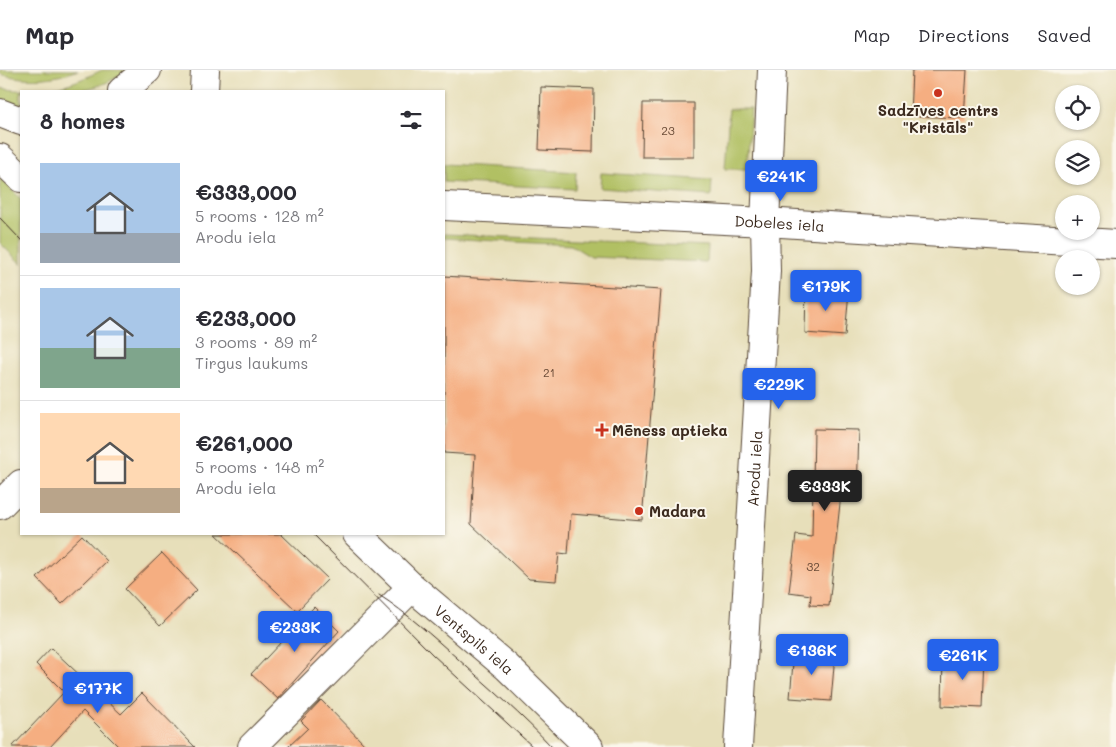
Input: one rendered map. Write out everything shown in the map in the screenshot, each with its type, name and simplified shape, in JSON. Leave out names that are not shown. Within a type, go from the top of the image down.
[{"type":"street","points":[[123,90],[147,70]]},
{"type":"street","points":[[204,90],[205,70]]},
{"type":"street","name":"Arodu iela","points":[[738,747],[766,271],[765,222],[772,70]]},
{"type":"street","points":[[0,113],[20,121]]},
{"type":"street","points":[[0,158],[20,177]]},
{"type":"street","name":"Dobeles iela","points":[[445,206],[765,222],[1116,244]]},
{"type":"street","points":[[0,505],[20,485]]},
{"type":"street","name":"Ventspils iela","points":[[358,535],[412,587],[507,667],[590,747]]},
{"type":"street","points":[[252,747],[412,587]]},
{"type":"green space","points":[[0,70],[78,70],[49,78],[20,78],[0,74]]},
{"type":"green space","points":[[102,70],[127,70],[115,78],[90,88],[40,90],[77,81]]},
{"type":"green space","points":[[0,88],[20,90],[20,109],[0,100]]},
{"type":"green space","points":[[729,109],[751,109],[747,169],[725,169]]},
{"type":"green space","points":[[445,164],[576,172],[575,189],[445,182]]},
{"type":"green space","points":[[601,173],[712,180],[711,196],[600,188]]},
{"type":"green space","points":[[0,178],[20,198],[20,263],[0,243]]},
{"type":"green space","points":[[445,234],[708,246],[707,262],[591,257],[571,245],[445,238]]},
{"type":"building","name":"Sadzīves centrs \"Kristāls\"","points":[[912,70],[967,70],[964,118],[910,116]]},
{"type":"building","points":[[541,87],[594,89],[593,152],[539,150]]},
{"type":"building","points":[[643,103],[694,103],[694,157],[642,157]]},
{"type":"building","points":[[445,276],[661,290],[642,520],[571,514],[568,554],[559,553],[556,581],[529,579],[471,524],[475,455],[445,453]]},
{"type":"building","points":[[806,288],[849,291],[845,336],[805,333]]},
{"type":"building","points":[[814,429],[859,430],[857,495],[841,494],[829,606],[810,605],[811,595],[789,592],[796,535],[812,537]]},
{"type":"building","points":[[82,535],[107,561],[62,604],[37,578]]},
{"type":"building","points":[[217,535],[282,535],[328,579],[297,611]]},
{"type":"building","points":[[162,553],[197,590],[160,626],[125,589]]},
{"type":"building","points":[[314,607],[339,631],[278,699],[251,674]]},
{"type":"building","points":[[51,648],[121,714],[142,693],[195,747],[119,747],[83,711],[50,747],[12,747],[64,692],[36,664]]},
{"type":"building","points":[[794,651],[835,654],[831,701],[790,698]]},
{"type":"building","points":[[943,654],[984,655],[982,708],[942,706]]},
{"type":"building","points":[[321,700],[367,747],[288,747],[308,728],[301,721]]},
{"type":"tram line","points":[[0,218],[20,239]]},
{"type":"tram line","points":[[314,535],[433,655],[533,747]]},
{"type":"tram line","points":[[379,595],[438,641],[517,712],[552,747]]},
{"type":"place","name":"Sadzīves centrs \"Kristāls\"","points":[[938,93]]},
{"type":"place","name":"Mēness aptieka","points":[[602,430]]},
{"type":"place","name":"Madara","points":[[639,511]]}]
